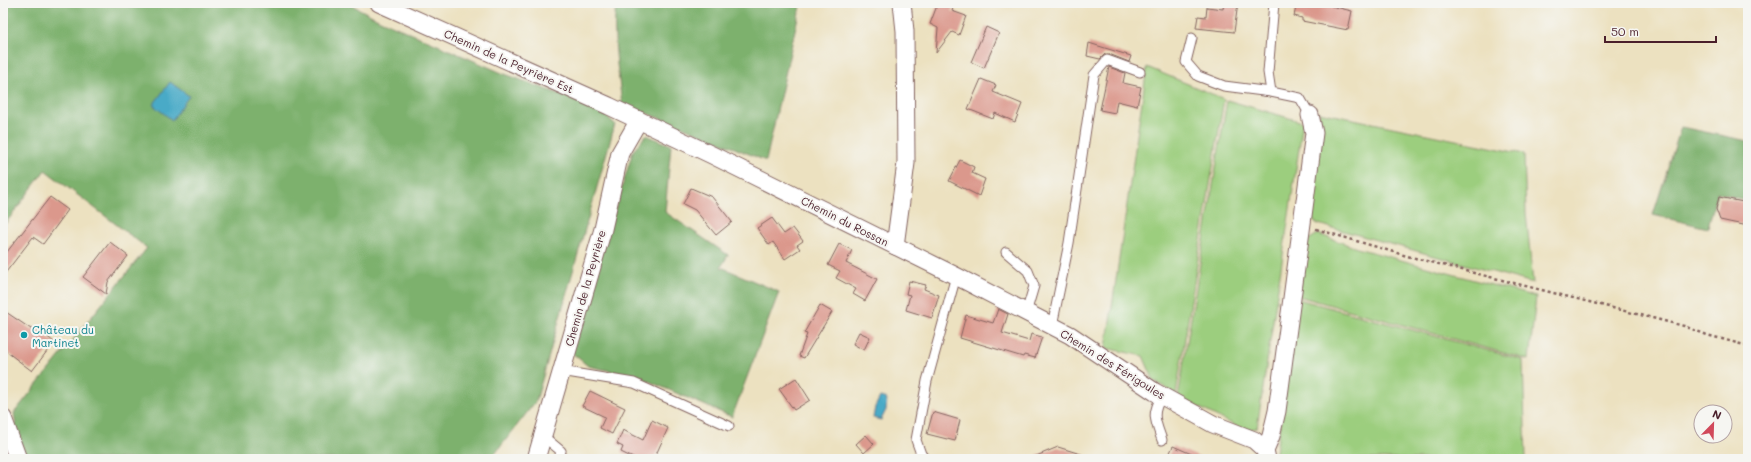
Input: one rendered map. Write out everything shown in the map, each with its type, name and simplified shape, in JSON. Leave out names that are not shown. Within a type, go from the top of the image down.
[{"type":"street","name":"Chemin de la Peyrière Est","points":[[379,3],[639,120]]},
{"type":"street","name":"Chemin du Rossan","points":[[639,120],[895,246],[906,163],[905,32],[902,3]]},
{"type":"street","name":"Chemin des Férigoules","points":[[1266,455],[1277,411],[1314,133],[1310,115]]},
{"type":"street","name":"Chemin de la Peyrière","points":[[536,459],[603,228],[620,153],[639,120]]},
{"type":"street","name":"Chemin des Férigoules","points":[[895,246],[1070,335],[1162,396],[1214,424],[1254,440],[1266,455]]},
{"type":"street","points":[[3,418],[18,459]]},
{"type":"lane","points":[[1271,92],[1268,72],[1274,3]]},
{"type":"lane","points":[[1192,38],[1186,62],[1198,76],[1224,86],[1271,92],[1300,98],[1310,115]]},
{"type":"lane","points":[[1052,326],[1069,243],[1094,75],[1107,60],[1140,72]]},
{"type":"lane","points":[[1006,252],[1028,271],[1034,286],[1026,313]]},
{"type":"lane","points":[[925,459],[921,454],[916,440],[928,381],[956,276]]},
{"type":"lane","points":[[561,371],[634,384],[729,426]]},
{"type":"lane","points":[[1162,396],[1155,407],[1156,423],[1162,440]]},
{"type":"lane","points":[[542,436],[561,451],[559,459]]},
{"type":"path","points":[[1302,224],[1407,256],[1684,326],[1707,335],[1748,346]]},
{"type":"green space","points":[[3,3],[348,3],[380,20],[502,73],[597,108],[615,124],[536,401],[491,459],[27,459],[17,435],[14,413],[147,248],[45,170],[3,227]]},
{"type":"green space","points":[[616,3],[801,3],[766,161],[686,128],[622,104],[615,41]]},
{"type":"green space","points":[[1147,67],[1224,99],[1176,394],[1154,381],[1143,356],[1106,348]]},
{"type":"green space","points":[[1227,100],[1303,122],[1257,428],[1244,430],[1178,397]]},
{"type":"green space","points":[[1319,112],[1524,154],[1526,213],[1533,283],[1318,224],[1309,218],[1321,129]]},
{"type":"green space","points":[[1681,127],[1748,141],[1748,201],[1717,192],[1708,228],[1653,215]]},
{"type":"green space","points":[[646,135],[671,145],[665,212],[728,255],[721,267],[779,292],[732,417],[639,377],[588,366],[571,352],[633,151]]},
{"type":"green space","points":[[1318,234],[1357,248],[1536,297],[1529,360],[1298,296],[1308,240]]},
{"type":"green space","points":[[1298,299],[1523,360],[1526,459],[1275,459]]},
{"type":"water","points":[[170,82],[189,96],[172,120],[153,105]]},
{"type":"water","points":[[880,397],[887,399],[886,410],[881,420],[873,418],[875,407]]},
{"type":"building","points":[[938,3],[955,3],[952,11],[966,16],[959,35],[952,32],[936,53],[938,28],[930,24]]},
{"type":"building","points":[[1224,3],[1238,3],[1234,32],[1196,28],[1198,16],[1206,17],[1207,7],[1223,9]]},
{"type":"building","points":[[1297,3],[1331,3],[1331,6],[1352,11],[1348,30],[1302,21],[1302,18],[1294,16]]},
{"type":"building","points":[[986,27],[999,33],[984,68],[971,62]]},
{"type":"building","points":[[1089,43],[1131,56],[1129,62],[1109,54],[1105,54],[1100,59],[1087,56]]},
{"type":"building","points":[[1109,67],[1125,73],[1123,83],[1141,87],[1137,106],[1117,101],[1115,113],[1100,110]]},
{"type":"building","points":[[981,79],[996,85],[993,92],[1022,104],[1015,122],[995,113],[993,119],[968,109]]},
{"type":"building","points":[[960,160],[974,167],[972,173],[985,179],[979,196],[949,181]]},
{"type":"building","points":[[691,188],[712,197],[732,222],[716,235],[695,210],[683,204]]},
{"type":"building","points":[[50,197],[68,210],[43,244],[33,237],[3,276],[3,257]]},
{"type":"building","points":[[1719,197],[1748,203],[1748,226],[1720,220],[1716,209]]},
{"type":"building","points":[[772,218],[784,234],[793,228],[803,241],[797,245],[800,249],[785,259],[773,242],[769,245],[757,228]]},
{"type":"building","points":[[110,242],[128,256],[108,282],[106,294],[83,277]]},
{"type":"building","points":[[839,244],[852,250],[846,263],[877,279],[865,301],[853,294],[856,289],[836,278],[840,271],[828,265]]},
{"type":"building","points":[[909,281],[926,285],[924,289],[939,295],[932,318],[906,310],[910,295],[906,294]]},
{"type":"building","points":[[820,305],[832,312],[804,358],[799,356],[807,334],[804,333]]},
{"type":"building","points":[[998,309],[1008,314],[1002,333],[1029,341],[1031,334],[1042,337],[1035,358],[1024,355],[1023,357],[960,338],[966,315],[993,323]]},
{"type":"building","name":"Château du Martinet","points":[[3,310],[31,329],[36,328],[54,342],[32,371],[3,349]]},
{"type":"building","points":[[859,332],[870,337],[864,350],[853,344]]},
{"type":"building","points":[[796,378],[810,400],[794,410],[779,389]]},
{"type":"building","points":[[590,391],[625,408],[612,434],[600,428],[605,417],[582,406]]},
{"type":"building","points":[[933,412],[960,420],[955,441],[927,434]]},
{"type":"building","points":[[652,420],[668,428],[654,459],[635,459],[621,452],[623,447],[617,444],[623,430],[643,440]]},
{"type":"building","points":[[866,435],[874,444],[864,453],[856,444]]},
{"type":"building","points":[[1173,446],[1203,459],[1167,459]]},
{"type":"building","points":[[1058,447],[1087,456],[1087,459],[1029,459]]},
{"type":"place","name":"Château du Martinet","points":[[24,335]]}]
